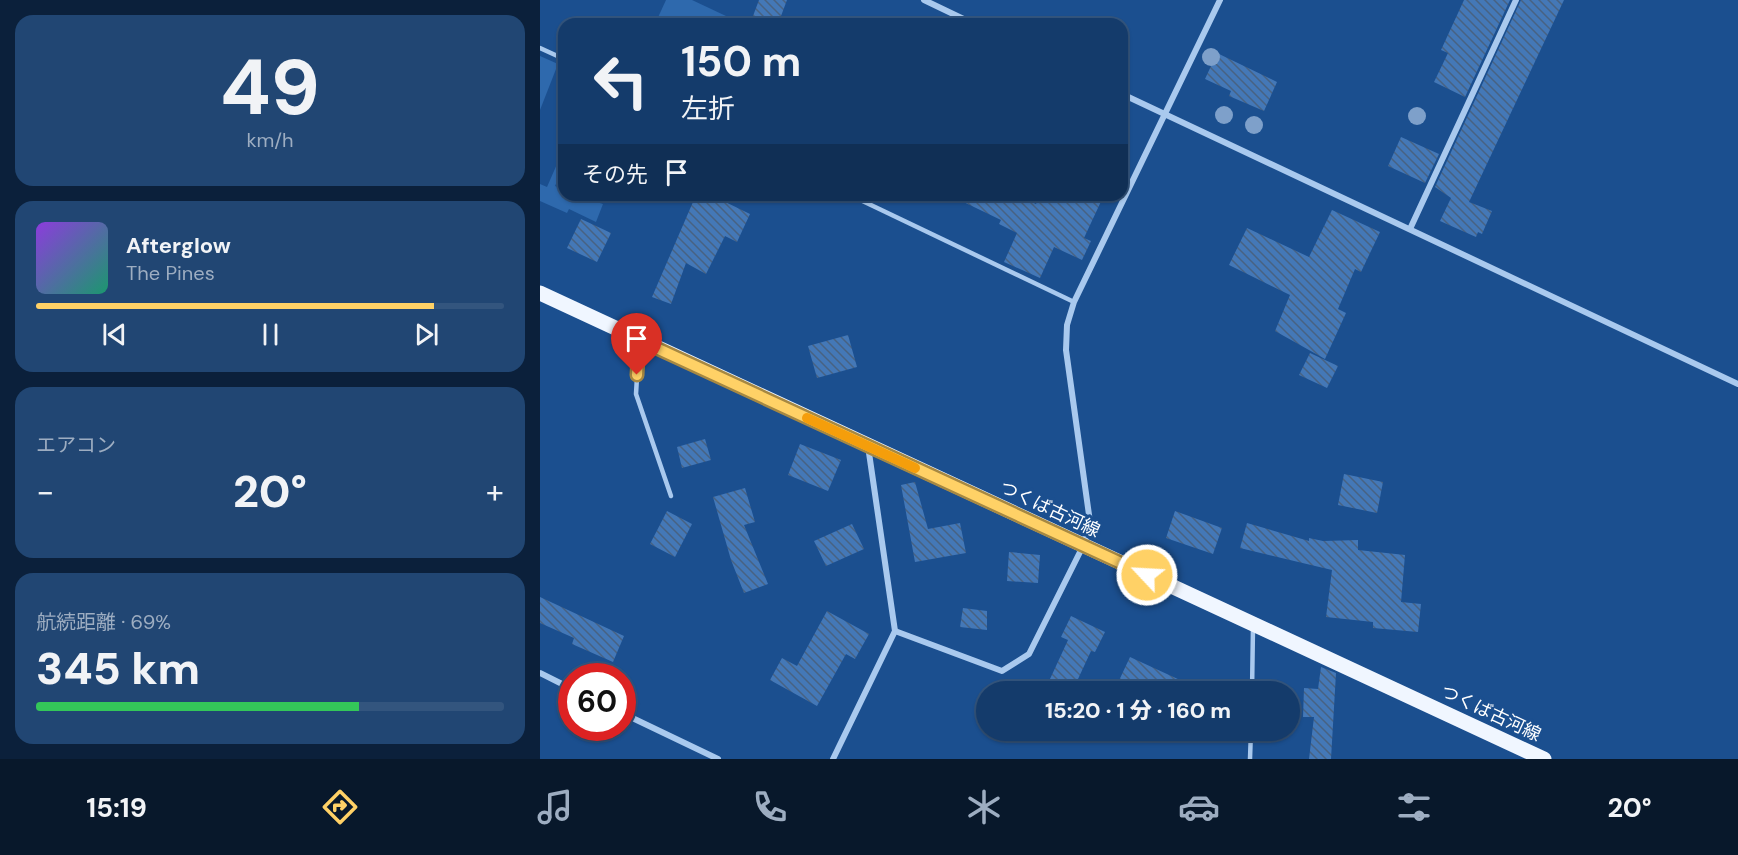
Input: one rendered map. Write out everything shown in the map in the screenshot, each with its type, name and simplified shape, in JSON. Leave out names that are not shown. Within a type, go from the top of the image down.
[{"type":"main road","name":"つくば古河線","points":[[540,293],[1544,759]]},
{"type":"street","points":[[924,0],[962,18]]},
{"type":"street","points":[[1128,192],[1220,0]]},
{"type":"street","points":[[1410,229],[1516,0]]},
{"type":"street","points":[[1128,97],[1738,384]]},
{"type":"street","points":[[896,631],[1002,671],[1029,654],[1083,546],[1090,522],[1066,350],[1067,324],[1074,302],[1124,201]]},
{"type":"street","points":[[832,759],[896,631],[868,446]]},
{"type":"street","points":[[540,674],[558,682]]},
{"type":"street","points":[[636,720],[718,759]]},
{"type":"lane","points":[[540,48],[558,56]]},
{"type":"lane","points":[[863,201],[1074,302]]},
{"type":"lane","points":[[639,340],[636,394],[671,496]]},
{"type":"lane","points":[[1252,681],[1253,624]]},
{"type":"lane","points":[[1250,759],[1251,741]]},
{"type":"shaded area","points":[[666,0],[692,0],[730,18],[658,18]]},
{"type":"shaded area","points":[[540,56],[558,64],[540,110]]},
{"type":"shaded area","points":[[558,162],[558,180],[555,186],[558,187],[558,201],[594,201],[603,204],[596,222],[569,209],[567,213],[540,201],[540,184],[547,187]]},
{"type":"building","points":[[759,0],[787,0],[780,18],[752,18]]},
{"type":"building","points":[[1464,0],[1510,0],[1465,97],[1434,82],[1448,53],[1441,50]]},
{"type":"building","points":[[1521,0],[1564,0],[1469,202],[1492,211],[1482,234],[1478,232],[1476,237],[1440,221],[1451,198],[1435,187]]},
{"type":"building","points":[[1217,53],[1277,82],[1264,111],[1229,96],[1231,91],[1205,79]]},
{"type":"building","points":[[1401,137],[1439,154],[1425,183],[1388,166]]},
{"type":"building","points":[[693,201],[723,201],[750,214],[737,242],[725,236],[706,274],[686,263],[671,304],[652,297]]},
{"type":"building","points":[[961,201],[1029,201],[1036,204],[1037,201],[1101,201],[1084,238],[1091,241],[1082,260],[1054,247],[1040,278],[1004,262],[1017,233],[999,224],[1001,220]]},
{"type":"building","points":[[1332,210],[1380,232],[1361,272],[1355,269],[1338,309],[1346,313],[1325,359],[1275,331],[1290,295],[1229,265],[1247,228],[1309,257]]},
{"type":"building","points":[[581,219],[611,233],[597,262],[567,248]]},
{"type":"building","points":[[848,335],[857,367],[817,378],[808,346]]},
{"type":"building","points":[[1310,353],[1338,366],[1327,388],[1299,375]]},
{"type":"building","points":[[705,439],[711,460],[682,468],[677,447]]},
{"type":"building","points":[[800,444],[841,460],[828,491],[788,475]]},
{"type":"building","points":[[1344,474],[1383,482],[1377,513],[1338,505]]},
{"type":"building","points":[[915,482],[928,529],[960,523],[966,553],[915,562],[901,485]]},
{"type":"building","points":[[745,488],[755,522],[744,525],[768,584],[744,593],[731,560],[713,497]]},
{"type":"building","points":[[667,511],[692,524],[675,557],[650,544]]},
{"type":"building","points":[[1175,511],[1222,528],[1213,554],[1166,538]]},
{"type":"building","points":[[1247,523],[1309,541],[1309,538],[1323,541],[1358,540],[1358,550],[1405,555],[1401,602],[1421,604],[1418,632],[1373,628],[1373,622],[1326,617],[1332,570],[1240,548]]},
{"type":"building","points":[[852,524],[864,549],[826,566],[814,541]]},
{"type":"building","points":[[1009,552],[1040,555],[1038,583],[1007,581]]},
{"type":"building","points":[[540,597],[624,636],[613,662],[572,644],[574,638],[540,623]]},
{"type":"building","points":[[963,608],[987,611],[987,630],[960,627]]},
{"type":"building","points":[[827,611],[869,634],[855,659],[846,654],[817,706],[770,680],[782,658],[797,666]]},
{"type":"building","points":[[1071,616],[1105,632],[1095,652],[1091,651],[1077,681],[1049,681],[1068,640],[1061,637]]},
{"type":"building","points":[[1130,657],[1182,681],[1119,681]]},
{"type":"building","points":[[1321,667],[1336,673],[1331,759],[1309,759],[1314,717],[1303,717],[1304,688],[1318,689]]},
{"type":"slow traffic","points":[[807,418],[915,468]]},
{"type":"route","points":[[637,375],[639,340],[1147,575]]}]
